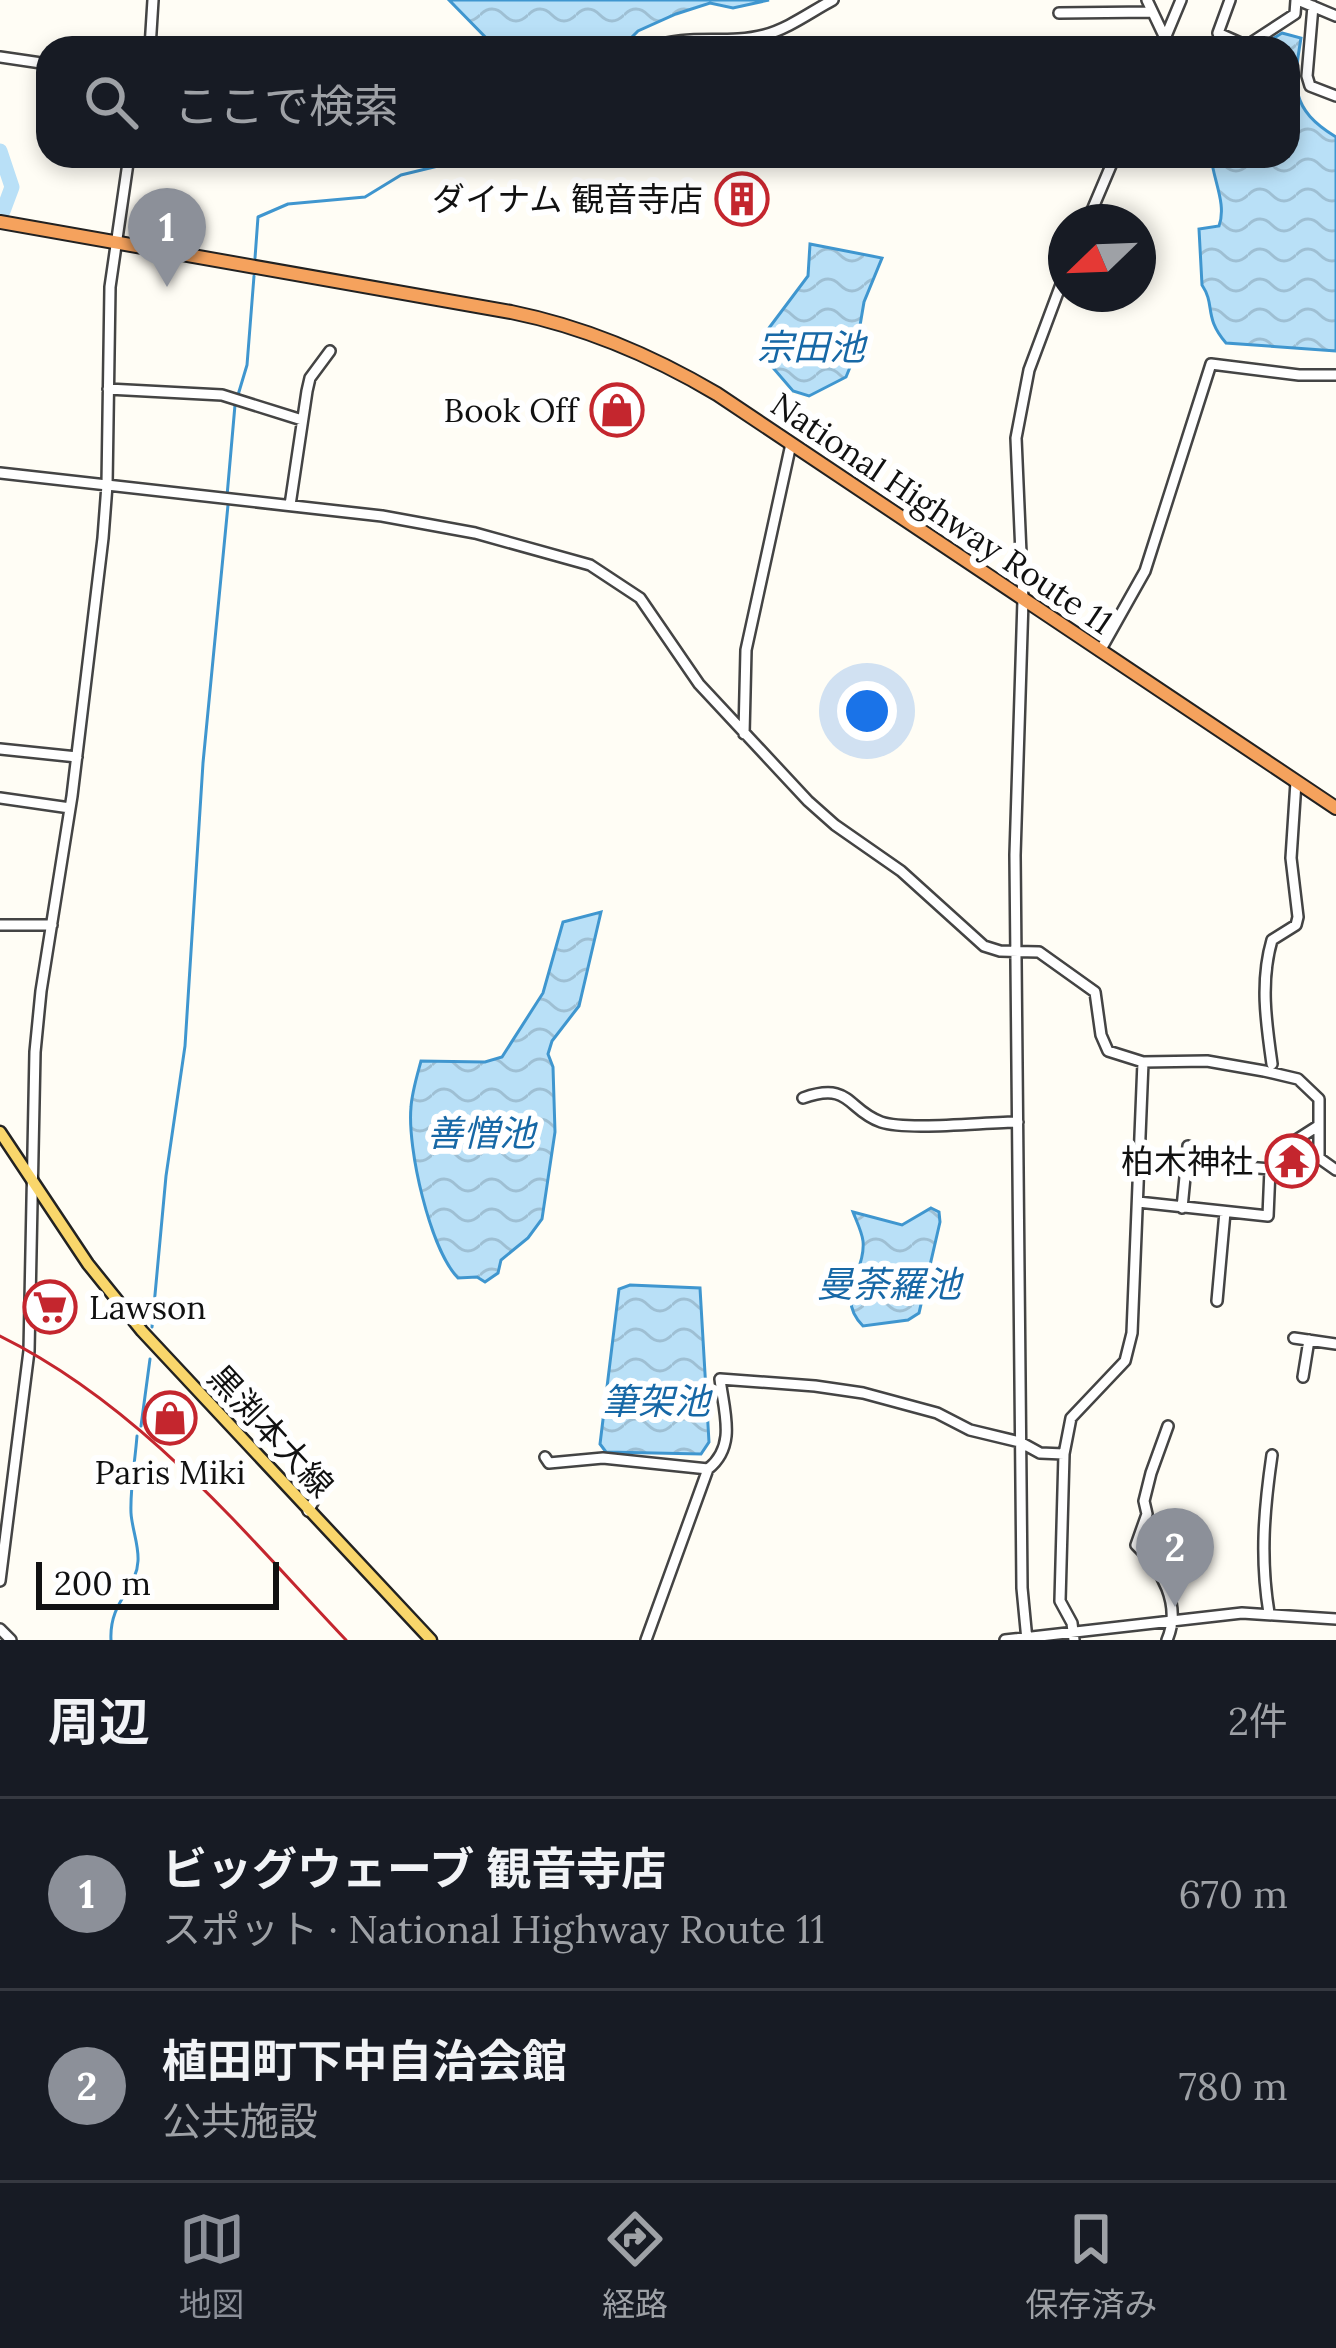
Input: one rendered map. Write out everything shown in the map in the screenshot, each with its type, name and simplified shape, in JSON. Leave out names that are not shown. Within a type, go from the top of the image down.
[{"type":"highway","name":"National Highway Route 11","points":[[0,222],[490,308],[571,327],[627,347],[690,378],[1336,808]]},
{"type":"main road","name":"黒渕本大線","points":[[0,1132],[88,1264],[142,1331],[431,1640]]},
{"type":"street","points":[[151,36],[153,0]]},
{"type":"street","points":[[754,36],[767,34],[833,0]]},
{"type":"street","points":[[1147,0],[1161,36]]},
{"type":"street","points":[[1166,36],[1181,0]]},
{"type":"street","points":[[1224,36],[1218,33],[1230,0]]},
{"type":"street","points":[[1260,36],[1294,14],[1297,0],[1320,5],[1336,16]]},
{"type":"street","points":[[1320,5],[1307,76],[1310,86],[1336,96]]},
{"type":"street","points":[[1059,13],[1152,12]]},
{"type":"street","points":[[0,56],[36,62]]},
{"type":"street","points":[[0,1582],[29,1351],[35,1052],[77,758],[107,484],[110,287],[127,168]]},
{"type":"street","points":[[1095,204],[1110,168]]},
{"type":"street","points":[[1027,1639],[1022,1588],[1016,950],[1023,600],[1016,438],[1036,345],[1049,312]]},
{"type":"street","points":[[290,505],[310,378],[330,351]]},
{"type":"street","points":[[1100,651],[1144,571],[1211,364],[1336,375]]},
{"type":"street","points":[[108,389],[222,395],[302,420]]},
{"type":"street","points":[[744,736],[746,650],[790,444]]},
{"type":"street","points":[[0,473],[382,516],[475,533],[590,565],[612,576],[640,598],[699,684],[744,736],[825,817],[901,871],[984,946],[1039,952],[1095,992],[1101,1036],[1108,1051],[1143,1062],[1207,1061],[1298,1079],[1319,1099],[1319,1158],[1336,1170]]},
{"type":"street","points":[[0,749],[77,758]]},
{"type":"street","points":[[1272,1064],[1265,1020],[1272,940],[1296,925],[1298,917],[1291,858],[1296,782]]},
{"type":"street","points":[[0,798],[70,808]]},
{"type":"street","points":[[0,925],[52,925]]},
{"type":"street","points":[[1074,1636],[1060,1600],[1064,1454],[1074,1413],[1126,1356],[1132,1333],[1143,1062]]},
{"type":"street","points":[[803,1098],[820,1092],[839,1094],[885,1123],[1018,1122]]},
{"type":"street","points":[[1187,1162],[1276,1168],[1280,1151],[1318,1126]]},
{"type":"street","points":[[1182,1208],[1188,1146]]},
{"type":"street","points":[[1138,1202],[1268,1216],[1270,1169]]},
{"type":"street","points":[[1217,1301],[1225,1212]]},
{"type":"street","points":[[1294,1338],[1336,1344]]},
{"type":"street","points":[[1304,1377],[1309,1340]]},
{"type":"street","points":[[646,1640],[708,1469],[722,1458],[728,1443],[720,1379],[863,1394],[937,1413],[970,1430],[1020,1442],[1040,1453],[1064,1454]]},
{"type":"street","points":[[1168,1426],[1151,1472],[1144,1501],[1147,1514],[1136,1545],[1163,1579],[1173,1619],[1168,1640]]},
{"type":"street","points":[[1269,1613],[1262,1526],[1272,1455]]},
{"type":"street","points":[[545,1457],[549,1463],[603,1458],[708,1469]]},
{"type":"street","points":[[308,1510],[326,1482]]},
{"type":"street","points":[[1005,1640],[1074,1636],[1173,1619],[1269,1613],[1336,1619]]},
{"type":"street","points":[[0,1629],[11,1640]]},
{"type":"water","points":[[449,0],[769,0],[733,8],[710,3],[633,36],[484,36]]},
{"type":"water","points":[[1300,99],[1310,116],[1336,137],[1336,351],[1226,343],[1215,326],[1202,285],[1199,229],[1219,226],[1221,201],[1214,168],[1300,168]]},
{"type":"water","name":"宗田池","points":[[810,244],[882,258],[864,302],[855,355],[846,377],[809,396],[793,391],[762,355],[769,328],[808,276]]},
{"type":"water","name":"善憎池","points":[[601,912],[579,1006],[552,1041],[548,1054],[553,1067],[555,1132],[542,1219],[501,1260],[498,1273],[485,1282],[477,1277],[458,1278],[438,1245],[417,1171],[411,1107],[421,1061],[485,1062],[502,1057],[543,993],[563,922]]},
{"type":"water","name":"曼荼羅池","points":[[931,1208],[939,1212],[940,1222],[919,1313],[908,1320],[863,1326],[851,1305],[863,1252],[853,1212],[902,1225]]},
{"type":"water","name":"筆架池","points":[[630,1285],[700,1288],[709,1442],[701,1454],[606,1452],[600,1444],[619,1289]]},
{"type":"waterway","points":[[0,151],[12,187],[3,211]]},
{"type":"waterway","points":[[255,258],[258,217],[288,204],[365,197],[401,175],[430,168]]},
{"type":"waterway","points":[[238,395],[247,365],[254,276]]},
{"type":"waterway","points":[[227,496],[235,405]]},
{"type":"waterway","points":[[152,1327],[166,1176],[185,1046],[203,763],[228,505]]},
{"type":"waterway","points":[[141,1426],[150,1359]]},
{"type":"waterway","points":[[111,1640],[114,1615],[138,1561],[131,1504],[137,1436]]},
{"type":"railway","points":[[0,1336],[51,1364],[143,1433],[227,1513],[346,1640]]},
{"type":"place","name":"ダイナム 観音寺店","points":[[742,199]]},
{"type":"place","name":"ビッグウェーブ 観音寺店","points":[[167,287]]},
{"type":"place","name":"Book Off","points":[[617,410]]},
{"type":"place","name":"柏木神社","points":[[1292,1161]]},
{"type":"place","name":"Lawson","points":[[50,1307]]},
{"type":"place","name":"Paris Miki","points":[[170,1418]]},
{"type":"place","name":"植田町下中自治会館","points":[[1175,1607]]}]
